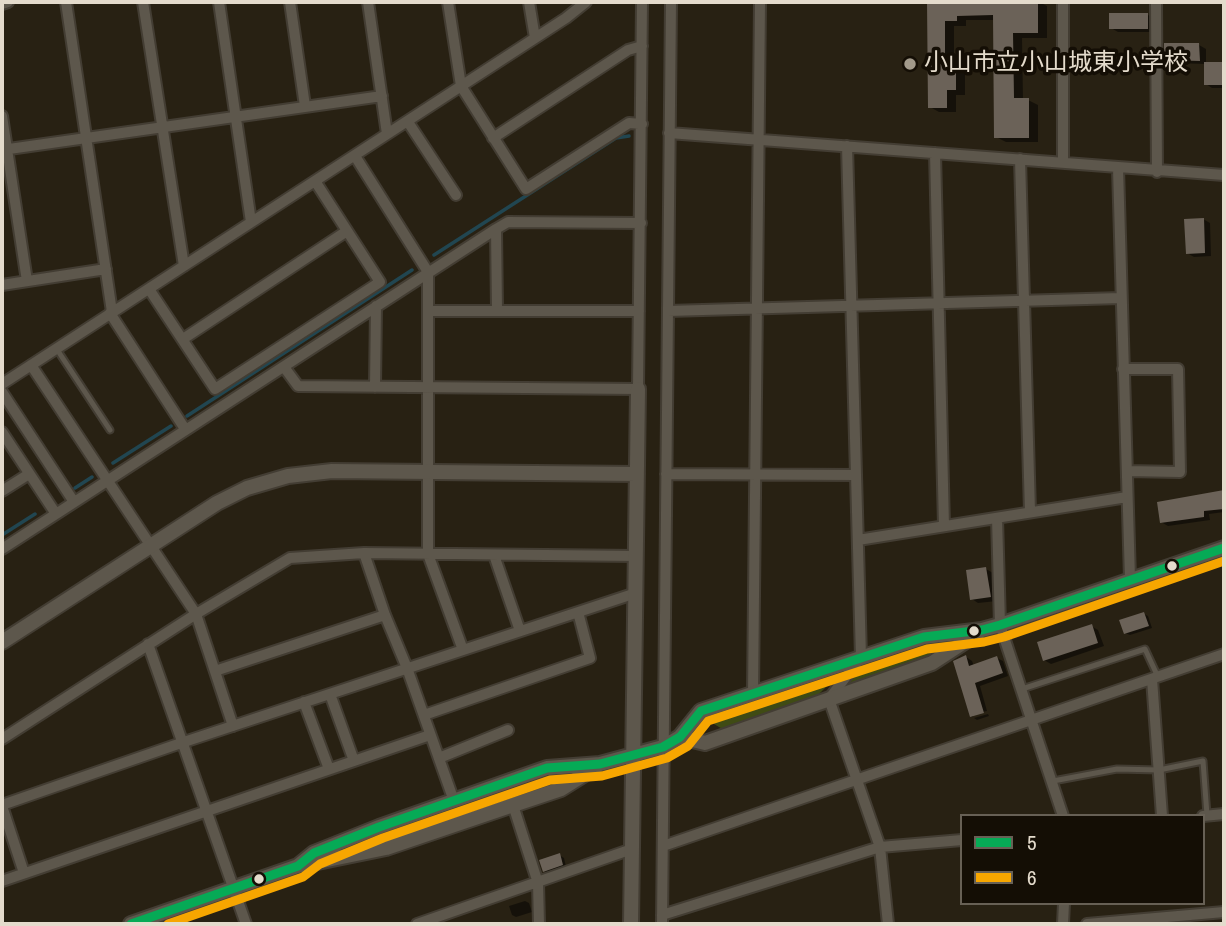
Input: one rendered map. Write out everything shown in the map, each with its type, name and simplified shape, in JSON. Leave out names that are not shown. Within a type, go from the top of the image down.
[{"type":"street","points":[[2,4],[8,2]]},
{"type":"street","points":[[66,2],[111,312],[186,429]]},
{"type":"street","points":[[143,2],[184,266]]},
{"type":"street","points":[[219,2],[251,222]]},
{"type":"street","points":[[290,2],[305,106]]},
{"type":"street","points":[[369,2],[387,134]]},
{"type":"street","points":[[448,2],[461,86],[526,189],[629,123],[642,124]]},
{"type":"street","points":[[529,2],[534,38]]},
{"type":"street","points":[[2,384],[408,122],[586,2]]},
{"type":"street","points":[[631,924],[642,2]]},
{"type":"street","points":[[671,2],[662,919],[880,847],[960,839]]},
{"type":"street","points":[[753,694],[760,2]]},
{"type":"street","points":[[1063,2],[1063,163]]},
{"type":"street","points":[[1156,2],[1157,172]]},
{"type":"street","points":[[493,138],[628,50],[642,46]]},
{"type":"street","points":[[4,149],[382,96]]},
{"type":"street","points":[[2,116],[4,149],[27,281]]},
{"type":"street","points":[[408,122],[456,195]]},
{"type":"street","points":[[669,132],[1157,172],[1224,175]]},
{"type":"street","points":[[829,699],[861,657],[847,146]]},
{"type":"street","points":[[935,153],[944,526]]},
{"type":"street","points":[[355,156],[428,272],[428,554],[463,650]]},
{"type":"street","points":[[1020,159],[1030,512]]},
{"type":"street","points":[[1118,168],[1130,579]]},
{"type":"street","points":[[149,289],[215,389],[380,282],[315,181]]},
{"type":"street","points":[[2,549],[508,222],[641,223]]},
{"type":"street","points":[[496,229],[497,310]]},
{"type":"street","points":[[183,339],[347,231]]},
{"type":"street","points":[[2,285],[106,269]]},
{"type":"street","points":[[668,311],[1121,298]]},
{"type":"street","points":[[375,387],[376,306]]},
{"type":"street","points":[[428,311],[639,311]]},
{"type":"street","points":[[31,365],[196,614],[233,726]]},
{"type":"street","points":[[284,367],[298,386],[638,389]]},
{"type":"street","points":[[1123,369],[1178,369],[1180,472],[1127,471]]},
{"type":"street","points":[[2,392],[74,502]]},
{"type":"street","points":[[2,432],[56,514]]},
{"type":"street","points":[[2,642],[216,503],[247,488],[288,475],[332,471],[637,474]]},
{"type":"street","points":[[2,491],[29,474]]},
{"type":"street","points":[[666,474],[856,475]]},
{"type":"street","points":[[858,540],[1127,498]]},
{"type":"street","points":[[997,518],[1000,625],[1062,814]]},
{"type":"street","points":[[298,866],[314,853],[379,827],[547,768],[600,764],[663,747],[680,737],[701,711],[924,637],[982,630],[1000,625],[1224,548]]},
{"type":"street","points":[[2,739],[148,644],[290,558],[363,553],[636,556]]},
{"type":"street","points":[[363,553],[407,668],[453,801]]},
{"type":"street","points":[[494,555],[520,631]]},
{"type":"street","points":[[24,873],[2,806],[184,742],[636,593]]},
{"type":"street","points":[[424,715],[590,658],[578,612]]},
{"type":"street","points":[[215,671],[385,615]]},
{"type":"street","points":[[680,737],[705,743],[932,663],[982,630]]},
{"type":"street","points":[[148,644],[246,924]]},
{"type":"street","points":[[663,846],[1224,654]]},
{"type":"street","points":[[1155,678],[1162,814]]},
{"type":"street","points":[[330,694],[354,761]]},
{"type":"street","points":[[829,699],[880,847],[888,924]]},
{"type":"street","points":[[304,702],[329,769]]},
{"type":"street","points":[[439,758],[508,730]]},
{"type":"street","points":[[2,881],[430,735]]},
{"type":"street","points":[[131,924],[298,866],[386,848],[561,789],[600,764]]},
{"type":"street","points":[[513,805],[538,883],[539,924]]},
{"type":"street","points":[[1205,816],[1224,814]]},
{"type":"street","points":[[417,924],[632,849]]},
{"type":"street","points":[[1063,924],[1064,905]]},
{"type":"street","points":[[1087,924],[1156,921],[1224,912]]},
{"type":"lane","points":[[56,348],[110,430]]},
{"type":"lane","points":[[1023,689],[1144,649],[1155,678]]},
{"type":"lane","points":[[1052,781],[1117,769],[1159,770],[1203,761],[1205,814]]},
{"type":"green space","points":[[930,642],[947,644],[933,655],[841,689],[863,663]]},
{"type":"green space","points":[[838,671],[837,676],[817,696],[724,730],[714,724],[716,716],[746,702]]},
{"type":"green space","points":[[494,789],[500,792],[501,803],[343,855],[341,847]]},
{"type":"building","points":[[927,2],[1038,2],[1038,33],[1013,33],[1014,98],[1029,98],[1029,138],[994,138],[993,15],[957,16],[957,21],[945,21],[945,64],[956,64],[956,90],[947,90],[947,108],[928,108]]},
{"type":"building","points":[[1109,13],[1148,13],[1148,29],[1109,29]]},
{"type":"building","points":[[1164,43],[1199,43],[1200,61],[1164,60]]},
{"type":"building","points":[[1204,62],[1224,62],[1224,85],[1204,85]]},
{"type":"building","points":[[1204,218],[1205,253],[1186,254],[1184,219]]},
{"type":"building","points":[[1224,490],[1224,509],[1204,511],[1204,517],[1160,523],[1157,502]]},
{"type":"building","points":[[986,567],[991,597],[970,600],[966,570]]},
{"type":"building","points":[[1144,612],[1149,626],[1124,634],[1119,620]]},
{"type":"building","points":[[1092,624],[1098,643],[1043,661],[1037,642]]},
{"type":"building","points":[[966,655],[969,666],[997,656],[1003,673],[975,683],[984,713],[970,717],[953,661]]},
{"type":"building","points":[[560,853],[563,865],[543,872],[539,860]]},
{"type":"waterway","points":[[434,255],[616,138],[629,136]]},
{"type":"waterway","points":[[187,416],[412,270]]},
{"type":"waterway","points":[[113,463],[171,426]]},
{"type":"waterway","points":[[75,488],[92,477]]},
{"type":"waterway","points":[[2,535],[35,514]]},
{"type":"transit line","name":"5","points":[[131,924],[298,866],[314,853],[379,827],[547,768],[600,764],[663,747],[680,737],[701,711],[924,637],[982,630],[1000,625],[1224,548]]},
{"type":"transit line","name":"6","points":[[168,924],[303,877],[320,864],[383,838],[550,780],[602,776],[667,758],[688,746],[708,721],[927,649],[1004,637],[1224,561]]},
{"type":"place","name":"小山市立小山城東小学校","points":[[910,64]]}]
